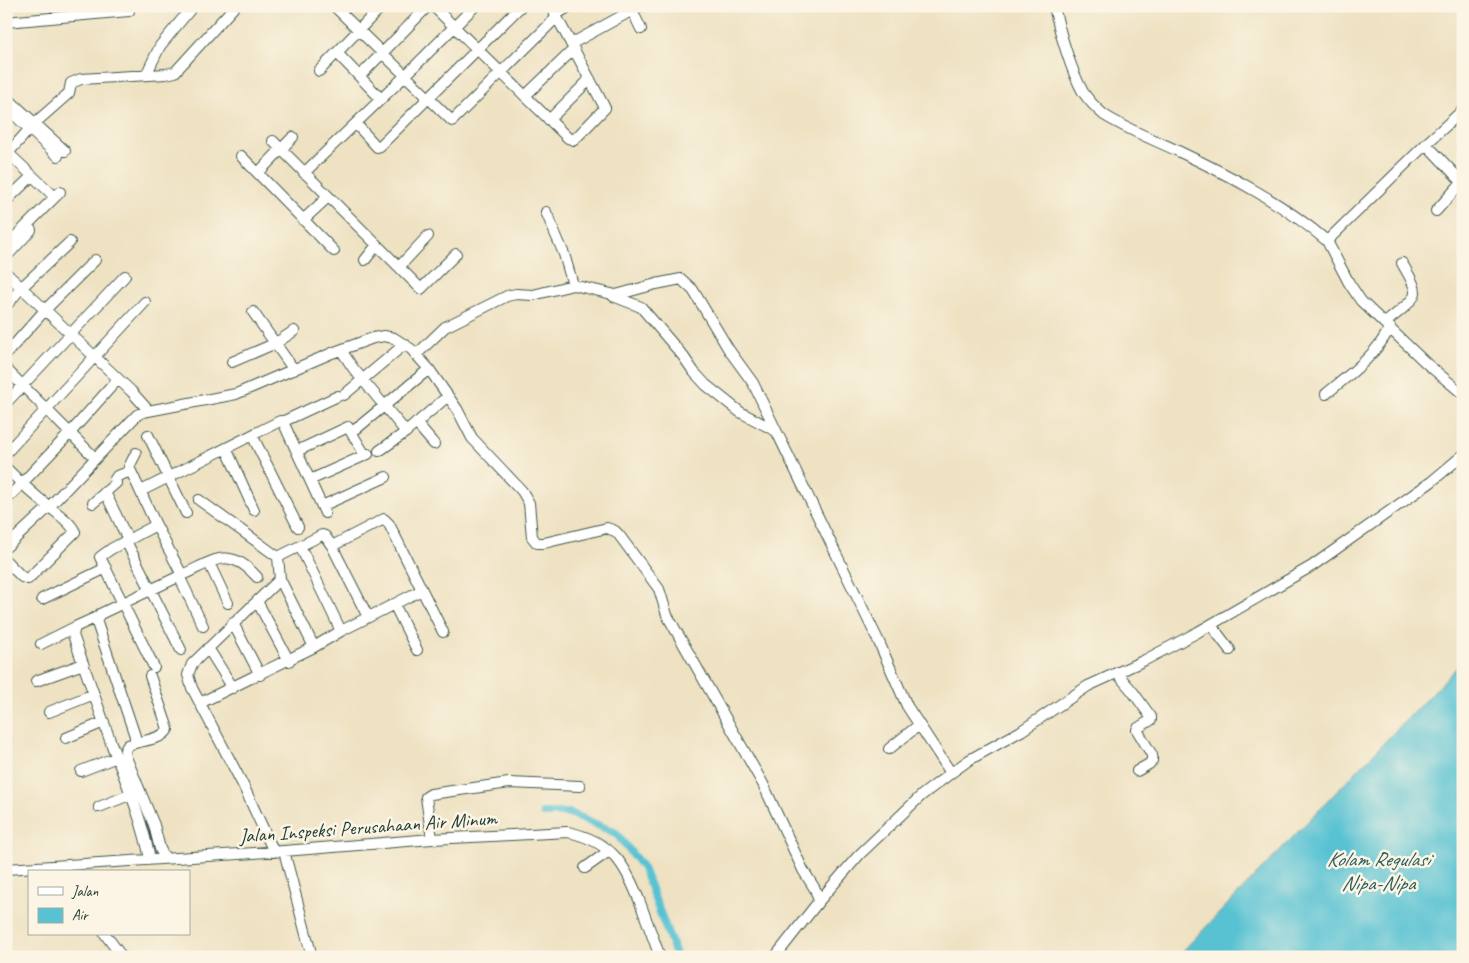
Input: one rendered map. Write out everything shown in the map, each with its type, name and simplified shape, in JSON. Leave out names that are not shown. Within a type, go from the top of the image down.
[{"type":"street","points":[[146,75],[160,46],[193,6]]},
{"type":"street","points":[[6,246],[58,195],[32,176],[8,154],[33,126],[69,93],[71,83],[81,79],[175,72],[235,6]]},
{"type":"street","points":[[334,6],[452,121],[501,72],[554,13],[570,6]]},
{"type":"street","points":[[319,71],[382,6]]},
{"type":"street","points":[[360,76],[428,6]]},
{"type":"street","points":[[433,6],[549,120],[568,138],[574,140],[605,108],[554,13]]},
{"type":"street","points":[[304,173],[382,99],[475,6]]},
{"type":"street","points":[[356,124],[379,147],[521,6]]},
{"type":"street","points":[[1054,6],[1058,24],[1078,82],[1093,104],[1104,115],[1211,167],[1276,203],[1302,221],[1327,241],[1356,294],[1367,307],[1426,363],[1463,394]]},
{"type":"street","points":[[525,96],[572,47],[634,8],[641,29]]},
{"type":"street","points":[[6,22],[129,11]]},
{"type":"street","points":[[337,53],[382,99]]},
{"type":"street","points":[[549,120],[590,79]]},
{"type":"street","points":[[6,96],[61,153]]},
{"type":"street","points":[[6,107],[33,126]]},
{"type":"street","points":[[1327,241],[1463,110]]},
{"type":"street","points":[[258,174],[293,137]]},
{"type":"street","points":[[273,141],[421,289],[456,254]]},
{"type":"street","points":[[1426,144],[1462,182],[1436,210]]},
{"type":"street","points":[[241,156],[334,251]]},
{"type":"street","points":[[6,201],[32,176]]},
{"type":"street","points":[[303,220],[328,197]]},
{"type":"street","points":[[546,212],[564,254],[573,285]]},
{"type":"street","points":[[6,257],[32,230]]},
{"type":"street","points":[[399,267],[428,236]]},
{"type":"street","points":[[6,306],[70,242]]},
{"type":"street","points":[[365,260],[377,245]]},
{"type":"street","points":[[6,354],[46,309],[95,260]]},
{"type":"street","points":[[1326,394],[1373,352],[1386,336],[1388,325],[1415,294],[1415,289],[1402,263]]},
{"type":"street","points":[[6,273],[141,400],[149,411]]},
{"type":"street","points":[[6,403],[125,276]]},
{"type":"street","points":[[610,295],[624,294],[670,280],[681,279],[688,284],[729,350],[753,383],[878,640],[906,706],[951,773]]},
{"type":"street","points":[[416,354],[445,328],[500,299],[516,294],[533,295],[573,285],[610,295],[641,307],[706,385],[740,412],[776,431]]},
{"type":"street","points":[[6,454],[145,302]]},
{"type":"street","points":[[253,312],[294,370]]},
{"type":"street","points":[[232,362],[276,343],[294,331]]},
{"type":"street","points":[[6,547],[49,507],[138,414],[236,394],[373,338],[384,336],[394,338],[405,344],[429,369],[457,409],[472,438],[522,491],[529,504],[532,536],[537,543],[602,529],[611,529],[619,535],[659,589],[667,615],[763,784],[815,889],[819,901]]},
{"type":"street","points":[[141,491],[276,423],[341,395],[363,380],[405,344]]},
{"type":"street","points":[[341,350],[406,432]]},
{"type":"street","points":[[6,369],[95,458]]},
{"type":"street","points":[[356,429],[429,369]]},
{"type":"street","points":[[6,500],[23,484],[118,379]]},
{"type":"street","points":[[379,452],[448,396]]},
{"type":"street","points":[[282,422],[324,509],[386,477]]},
{"type":"street","points":[[416,423],[434,444]]},
{"type":"street","points":[[297,451],[348,427],[366,454],[310,480]]},
{"type":"street","points":[[252,435],[298,527]]},
{"type":"street","points":[[148,436],[186,513]]},
{"type":"street","points":[[226,448],[254,510]]},
{"type":"street","points":[[94,503],[116,483],[117,476],[128,472],[136,453]]},
{"type":"street","points":[[776,957],[819,901],[859,855],[901,814],[951,773],[969,760],[1020,731],[1088,686],[1145,660],[1211,625],[1312,566],[1431,482],[1463,455]]},
{"type":"street","points":[[129,467],[203,626]]},
{"type":"street","points":[[6,468],[56,512],[75,532],[28,578],[22,578],[6,562]]},
{"type":"street","points":[[105,492],[181,650]]},
{"type":"street","points":[[199,500],[278,557],[280,579],[314,647]]},
{"type":"street","points":[[332,546],[384,519],[389,524],[443,632]]},
{"type":"street","points":[[156,525],[100,557],[123,603],[152,671],[168,728],[167,732],[162,735],[128,745],[125,750],[126,757],[154,826],[160,849],[165,858]]},
{"type":"street","points":[[278,557],[322,535],[328,538],[368,616]]},
{"type":"street","points":[[300,546],[341,631]]},
{"type":"street","points":[[41,644],[222,557],[233,558],[242,563],[257,577]]},
{"type":"street","points":[[209,563],[228,603]]},
{"type":"street","points":[[42,599],[106,568]]},
{"type":"street","points":[[280,579],[192,664],[188,675],[192,688],[279,851],[312,957]]},
{"type":"street","points":[[200,703],[289,661],[368,616],[422,590]]},
{"type":"street","points":[[257,601],[289,661]]},
{"type":"street","points":[[394,604],[417,650]]},
{"type":"street","points":[[97,617],[96,623],[132,727],[135,743]]},
{"type":"street","points":[[233,623],[260,675]]},
{"type":"street","points":[[1211,625],[1230,650]]},
{"type":"street","points":[[75,627],[73,635],[132,794],[146,837],[150,859]]},
{"type":"street","points":[[208,648],[233,688]]},
{"type":"street","points":[[36,681],[83,664]]},
{"type":"street","points":[[1117,673],[1152,720],[1137,730],[1152,755],[1150,764],[1137,771]]},
{"type":"street","points":[[49,712],[94,694]]},
{"type":"street","points":[[66,738],[104,722]]},
{"type":"street","points":[[889,749],[919,725]]},
{"type":"street","points":[[81,771],[117,757]]},
{"type":"street","points":[[432,840],[426,797],[431,794],[509,783],[580,786]]},
{"type":"street","points":[[99,807],[132,794]]},
{"type":"street","name":"Jalan Inspeksi Perusahaan Air Minum","points":[[6,869],[78,868],[150,859],[568,832],[586,836],[600,843],[621,863],[631,877],[660,957]]},
{"type":"street","points":[[585,868],[609,851]]},
{"type":"street","points":[[106,936],[122,957]]},
{"type":"water","name":"Kolam Regulasi Nipa-Nipa","points":[[1463,661],[1463,957],[1177,957]]},
{"type":"waterway","points":[[543,813],[570,813],[616,833],[643,868],[677,957]]}]
